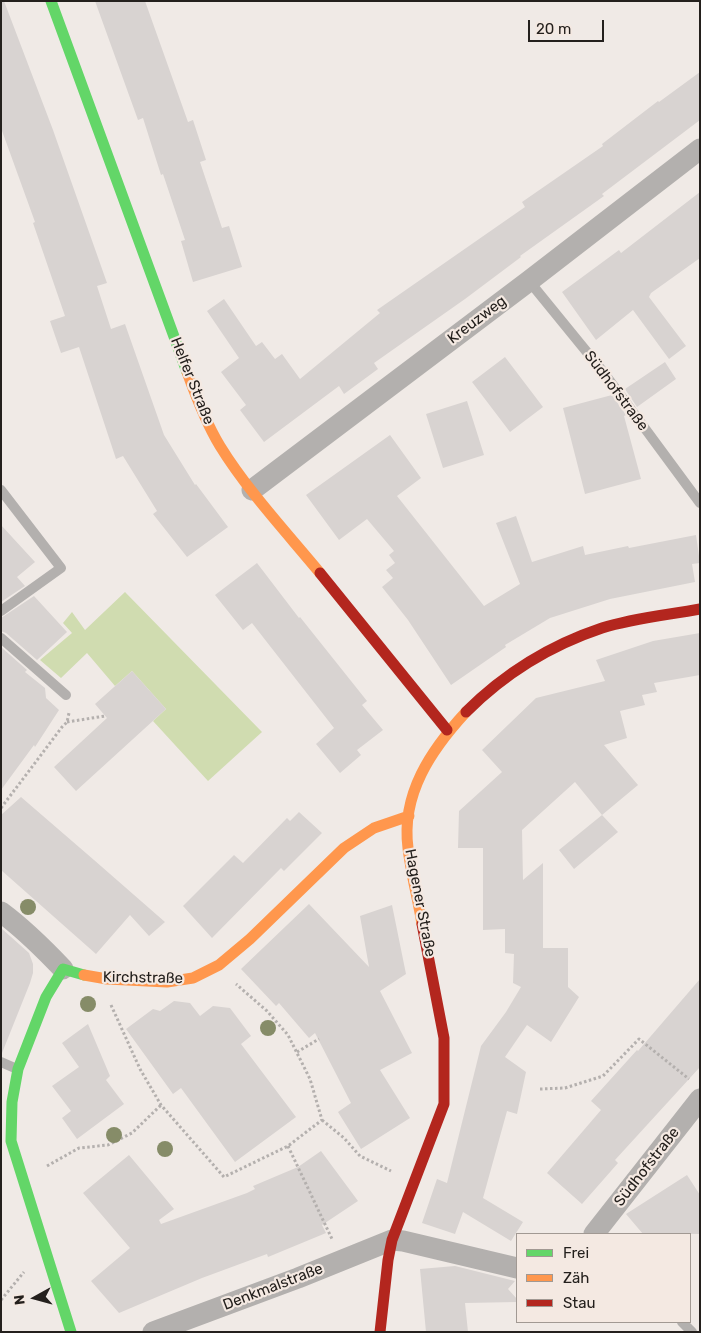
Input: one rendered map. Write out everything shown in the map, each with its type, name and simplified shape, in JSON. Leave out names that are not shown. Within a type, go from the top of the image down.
[{"type":"street","name":"Helfer Straße","points":[[51,1],[196,400],[220,446],[252,490],[447,730]]},
{"type":"street","name":"Kreuzweg","points":[[252,490],[530,281],[700,149]]},
{"type":"street","name":"Hagener Straße","points":[[380,1332],[392,1240],[444,1104],[444,1038],[408,847],[408,816],[415,787],[428,758],[447,730],[478,699],[513,673],[566,642],[604,628],[700,609]]},
{"type":"street","name":"Kirchstraße","points":[[63,970],[107,979],[167,982],[193,978],[219,965],[344,848],[374,828],[408,816]]},
{"type":"street","points":[[1,912],[41,946],[63,970],[46,997],[18,1069],[6,1141],[22,1173],[46,1256],[71,1332]]},
{"type":"street","name":"Südhofstraße","points":[[595,1233],[696,1090]]},
{"type":"street","points":[[392,1240],[516,1268]]},
{"type":"street","name":"Denkmalstraße","points":[[153,1332],[392,1240]]},
{"type":"lane","name":"Südhofstraße","points":[[530,281],[604,374],[700,503]]},
{"type":"lane","points":[[1,490],[61,568],[1,611]]},
{"type":"lane","points":[[1,638],[66,695]]},
{"type":"lane","points":[[1,1062],[18,1069]]},
{"type":"lane","points":[[683,1323],[692,1332]]},
{"type":"path","points":[[1,808],[67,722],[69,711],[66,695]]},
{"type":"path","points":[[67,722],[105,716]]},
{"type":"path","points":[[219,965],[226,975],[267,1011],[288,1034],[310,1079],[322,1120],[344,1138],[360,1156],[413,1182]]},
{"type":"path","points":[[107,996],[140,1069],[161,1105],[224,1177],[288,1146],[322,1120]]},
{"type":"path","points":[[297,1052],[319,1039]]},
{"type":"path","points":[[540,1089],[565,1088],[603,1076],[639,1039],[696,1090]]},
{"type":"path","points":[[52,1165],[79,1148],[108,1145],[132,1133],[161,1105]]},
{"type":"path","points":[[288,1146],[342,1260]]},
{"type":"path","points":[[1,1300],[31,1262],[46,1256]]},
{"type":"green space","points":[[125,592],[262,732],[208,781],[153,721],[166,709],[132,671],[115,686],[87,653],[61,678],[40,660],[72,633],[63,623],[72,612],[85,630]]},
{"type":"building","points":[[1,1],[4,1],[53,130],[107,283],[97,286],[111,329],[125,324],[164,435],[195,485],[228,527],[187,557],[153,514],[157,511],[123,456],[116,459],[79,347],[61,353],[50,321],[65,316],[33,223],[35,222],[1,128]]},
{"type":"building","points":[[95,1],[145,1],[188,122],[193,120],[206,160],[200,162],[222,228],[229,226],[242,267],[193,282],[181,241],[185,240],[163,174],[161,175],[143,118],[138,120]]},
{"type":"building","points":[[700,72],[700,120],[602,194],[604,196],[520,256],[465,299],[374,363],[378,369],[344,394],[339,386],[264,442],[240,410],[246,405],[221,372],[239,358],[207,311],[224,299],[256,346],[262,342],[275,359],[282,354],[300,379],[380,313],[377,310],[525,207],[522,202],[603,146],[602,144],[658,101]]},
{"type":"building","points":[[700,192],[700,258],[651,293],[649,297],[686,346],[669,359],[633,310],[596,340],[562,292],[619,250],[621,253]]},
{"type":"building","points":[[505,357],[543,407],[510,432],[472,382]]},
{"type":"building","points":[[665,362],[676,379],[637,407],[625,389]]},
{"type":"building","points":[[612,395],[626,415],[624,416],[641,479],[585,494],[563,408]]},
{"type":"building","points":[[467,401],[484,455],[443,468],[426,414]]},
{"type":"building","points":[[390,435],[421,478],[397,496],[484,606],[520,584],[496,523],[516,516],[532,562],[583,546],[585,555],[696,535],[700,563],[692,564],[695,582],[610,599],[550,618],[505,645],[506,647],[451,685],[408,620],[382,587],[393,578],[386,570],[395,563],[389,555],[394,551],[367,519],[339,540],[306,495]]},
{"type":"building","points":[[1,525],[35,562],[17,577],[25,586],[1,602]]},
{"type":"building","points":[[257,563],[367,701],[362,705],[383,730],[357,750],[361,755],[340,773],[316,744],[334,728],[252,623],[243,630],[215,595]]},
{"type":"building","points":[[34,596],[67,632],[37,660],[6,633],[1,631],[1,618]]},
{"type":"building","points":[[700,633],[700,675],[654,683],[657,692],[642,695],[645,705],[620,711],[627,738],[604,745],[638,785],[602,815],[575,782],[522,830],[523,880],[543,863],[543,948],[568,948],[568,987],[579,997],[551,1042],[527,1025],[505,1057],[526,1072],[517,1114],[507,1111],[483,1198],[523,1222],[511,1241],[463,1212],[455,1234],[422,1223],[437,1179],[447,1183],[481,1046],[506,1012],[521,987],[513,983],[514,954],[505,953],[505,929],[483,930],[483,848],[458,848],[459,811],[502,772],[482,750],[536,698],[605,681],[596,660],[653,641]]},
{"type":"building","points":[[1,647],[27,670],[25,672],[45,688],[46,698],[59,710],[35,747],[34,745],[1,790]]},
{"type":"building","points":[[132,671],[166,709],[76,791],[54,767],[107,718],[95,704]]},
{"type":"building","points":[[21,797],[165,922],[149,936],[130,915],[96,954],[1,870],[1,815]]},
{"type":"building","points":[[299,812],[322,833],[284,871],[281,868],[212,938],[183,906],[234,855],[243,863],[287,818],[290,821]]},
{"type":"building","points":[[602,815],[618,832],[574,869],[559,850]]},
{"type":"building","points":[[309,904],[369,967],[360,916],[392,905],[406,974],[380,991],[412,1053],[380,1070],[410,1118],[361,1149],[338,1112],[351,1103],[315,1033],[309,1038],[279,1003],[276,1006],[241,969]]},
{"type":"building","points":[[1,928],[29,953],[33,964],[30,983],[2,1053]]},
{"type":"building","points":[[700,979],[700,1067],[615,1160],[618,1163],[582,1204],[547,1173],[601,1110],[591,1101],[638,1051]]},
{"type":"building","points":[[174,1001],[190,1003],[200,1016],[213,1006],[230,1008],[251,1036],[241,1044],[296,1117],[235,1162],[181,1088],[173,1094],[126,1029],[153,1009],[160,1011]]},
{"type":"building","points":[[88,1024],[110,1076],[106,1080],[124,1104],[77,1139],[62,1118],[71,1111],[52,1086],[79,1067],[62,1043]]},
{"type":"building","points":[[321,1151],[358,1201],[322,1225],[326,1233],[268,1257],[267,1254],[202,1278],[119,1313],[91,1281],[130,1248],[83,1193],[129,1155],[174,1209],[159,1220],[161,1224],[247,1193],[255,1189],[253,1186],[298,1167]]},
{"type":"building","points":[[687,1175],[700,1195],[700,1234],[642,1233],[626,1214]]},
{"type":"building","points":[[455,1266],[515,1281],[508,1289],[516,1298],[516,1302],[465,1303],[468,1332],[426,1332],[420,1269]]},
{"type":"traffic: fast","points":[[51,1],[187,372]]},
{"type":"traffic: fast","points":[[71,1332],[11,1141],[12,1102],[18,1069],[46,997],[63,969],[84,975]]},
{"type":"traffic: slow","points":[[187,372],[210,428],[220,446],[242,479],[320,573]]},
{"type":"traffic: slow","points":[[422,924],[408,848],[407,828],[409,809],[414,791],[430,757],[466,712]]},
{"type":"traffic: slow","points":[[84,975],[107,979],[167,982],[193,978],[219,965],[250,939],[344,848],[374,828],[409,816]]},
{"type":"traffic: jam","points":[[320,573],[447,730]]},
{"type":"traffic: jam","points":[[466,712],[512,673],[547,652],[583,635],[602,628],[639,619],[700,609]]},
{"type":"traffic: jam","points":[[380,1332],[392,1240],[444,1104],[444,1038],[422,924]]}]
